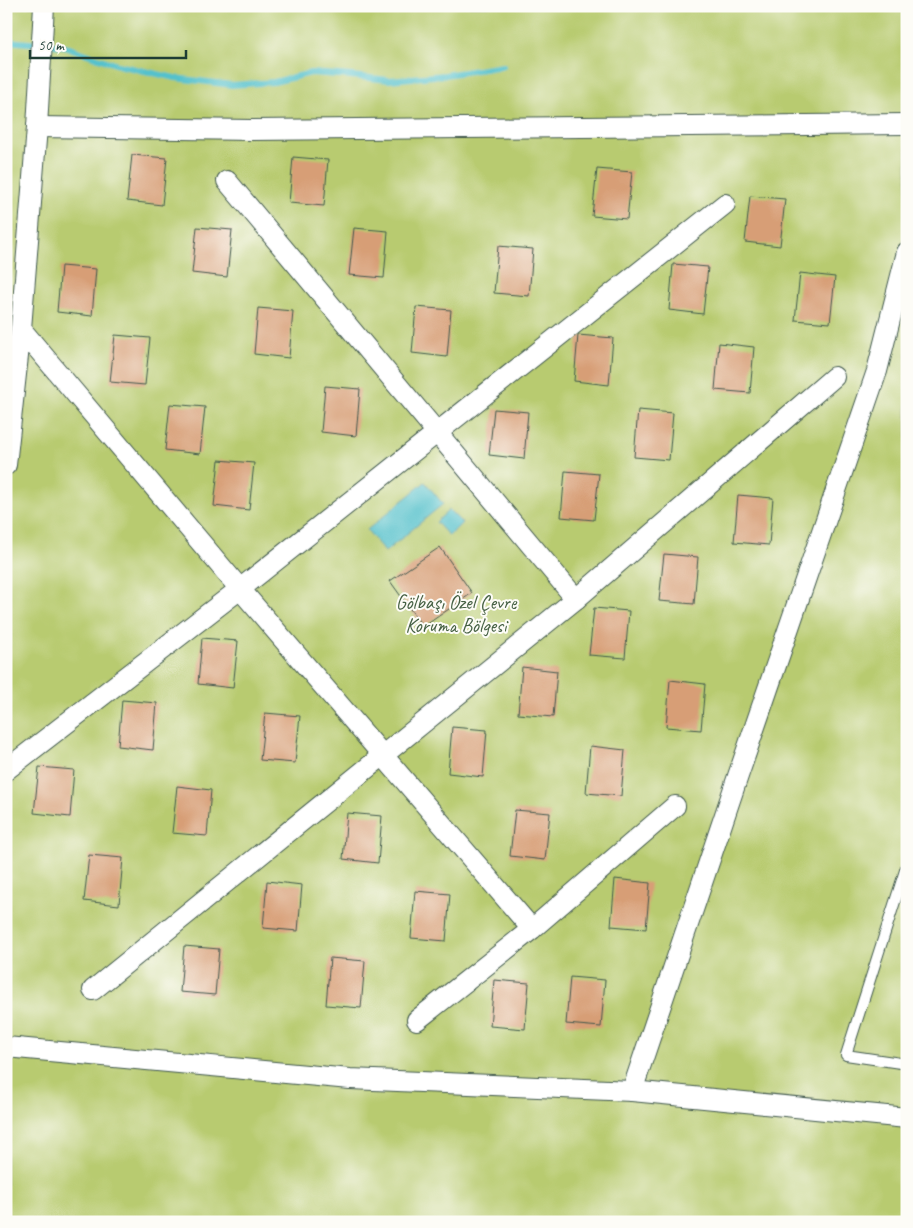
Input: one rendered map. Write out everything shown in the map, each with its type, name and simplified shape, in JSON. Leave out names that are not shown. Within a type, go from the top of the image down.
[{"type":"street","points":[[6,465],[21,329],[37,127],[44,6]]},
{"type":"street","points":[[37,127],[262,130],[907,124]]},
{"type":"street","points":[[227,181],[576,599]]},
{"type":"street","points":[[6,770],[240,589],[725,204]]},
{"type":"street","points":[[632,1091],[877,372],[907,252]]},
{"type":"street","points":[[21,329],[240,589],[532,930]]},
{"type":"street","points":[[93,990],[576,599],[834,378]]},
{"type":"street","points":[[417,1020],[532,930],[675,806]]},
{"type":"street","points":[[6,1047],[350,1079],[632,1091],[907,1118]]},
{"type":"lane","points":[[907,864],[846,1055],[907,1064]]},
{"type":"green space","name":"Gölbaşı Özel Çevre Koruma Bölgesi","points":[[6,6],[907,6],[907,1222],[6,1222]]},
{"type":"water","points":[[425,482],[443,504],[385,552],[367,530]]},
{"type":"water","points":[[449,510],[462,523],[449,536],[436,522]]},
{"type":"building","points":[[132,155],[167,158],[162,205],[127,201]]},
{"type":"building","points":[[293,157],[328,160],[324,206],[289,203]]},
{"type":"building","points":[[597,169],[632,172],[627,219],[592,216]]},
{"type":"building","points":[[750,196],[785,199],[780,246],[745,242]]},
{"type":"building","points":[[197,227],[232,230],[227,277],[192,273]]},
{"type":"building","points":[[354,228],[388,231],[384,278],[349,275]]},
{"type":"building","points":[[498,246],[533,249],[529,296],[494,293]]},
{"type":"building","points":[[673,264],[708,267],[703,314],[669,310]]},
{"type":"building","points":[[61,266],[96,269],[92,316],[57,312]]},
{"type":"building","points":[[800,273],[835,277],[830,323],[795,320]]},
{"type":"building","points":[[416,307],[451,310],[447,357],[412,353]]},
{"type":"building","points":[[258,308],[293,311],[289,358],[254,354]]},
{"type":"building","points":[[115,335],[150,338],[145,385],[110,382]]},
{"type":"building","points":[[578,335],[613,338],[609,385],[574,381]]},
{"type":"building","points":[[719,343],[754,347],[750,393],[715,390]]},
{"type":"building","points":[[325,386],[360,389],[356,436],[321,432]]},
{"type":"building","points":[[170,404],[205,407],[200,454],[165,450]]},
{"type":"building","points":[[494,409],[528,412],[524,459],[489,455]]},
{"type":"building","points":[[638,410],[673,413],[669,460],[634,457]]},
{"type":"building","points":[[219,460],[254,463],[249,510],[214,506]]},
{"type":"building","points":[[565,471],[599,474],[594,520],[561,517]]},
{"type":"building","points":[[738,495],[773,498],[769,545],[734,542]]},
{"type":"building","points":[[440,547],[472,593],[423,627],[390,581]]},
{"type":"building","points":[[664,554],[698,557],[694,604],[659,601]]},
{"type":"building","points":[[594,608],[629,611],[625,658],[589,655]]},
{"type":"building","points":[[202,638],[238,641],[233,688],[198,684]]},
{"type":"building","points":[[522,667],[557,671],[553,717],[518,714]]},
{"type":"building","points":[[670,680],[705,684],[701,730],[666,727]]},
{"type":"building","points":[[122,700],[157,703],[153,750],[118,746]]},
{"type":"building","points":[[265,713],[300,716],[295,763],[260,760]]},
{"type":"building","points":[[452,727],[487,730],[483,777],[448,773]]},
{"type":"building","points":[[590,746],[625,750],[621,796],[586,793]]},
{"type":"building","points":[[39,767],[74,770],[70,817],[34,813]]},
{"type":"building","points":[[177,786],[211,790],[207,836],[172,833]]},
{"type":"building","points":[[515,810],[550,813],[545,860],[510,856]]},
{"type":"building","points":[[347,813],[382,816],[378,863],[343,859]]},
{"type":"building","points":[[89,855],[123,858],[119,905],[84,901]]},
{"type":"building","points":[[615,879],[650,883],[646,929],[611,926]]},
{"type":"building","points":[[267,881],[302,885],[298,931],[263,928]]},
{"type":"building","points":[[415,891],[450,894],[446,941],[411,938]]},
{"type":"building","points":[[184,946],[219,949],[215,995],[180,992]]},
{"type":"building","points":[[330,958],[365,961],[361,1008],[326,1005]]},
{"type":"building","points":[[570,977],[605,980],[601,1027],[566,1024]]},
{"type":"building","points":[[494,980],[529,983],[525,1029],[490,1026]]},
{"type":"waterway","points":[[6,41],[64,46],[118,65],[175,78],[232,85],[274,82],[311,73],[389,80],[445,75],[503,66]]}]
